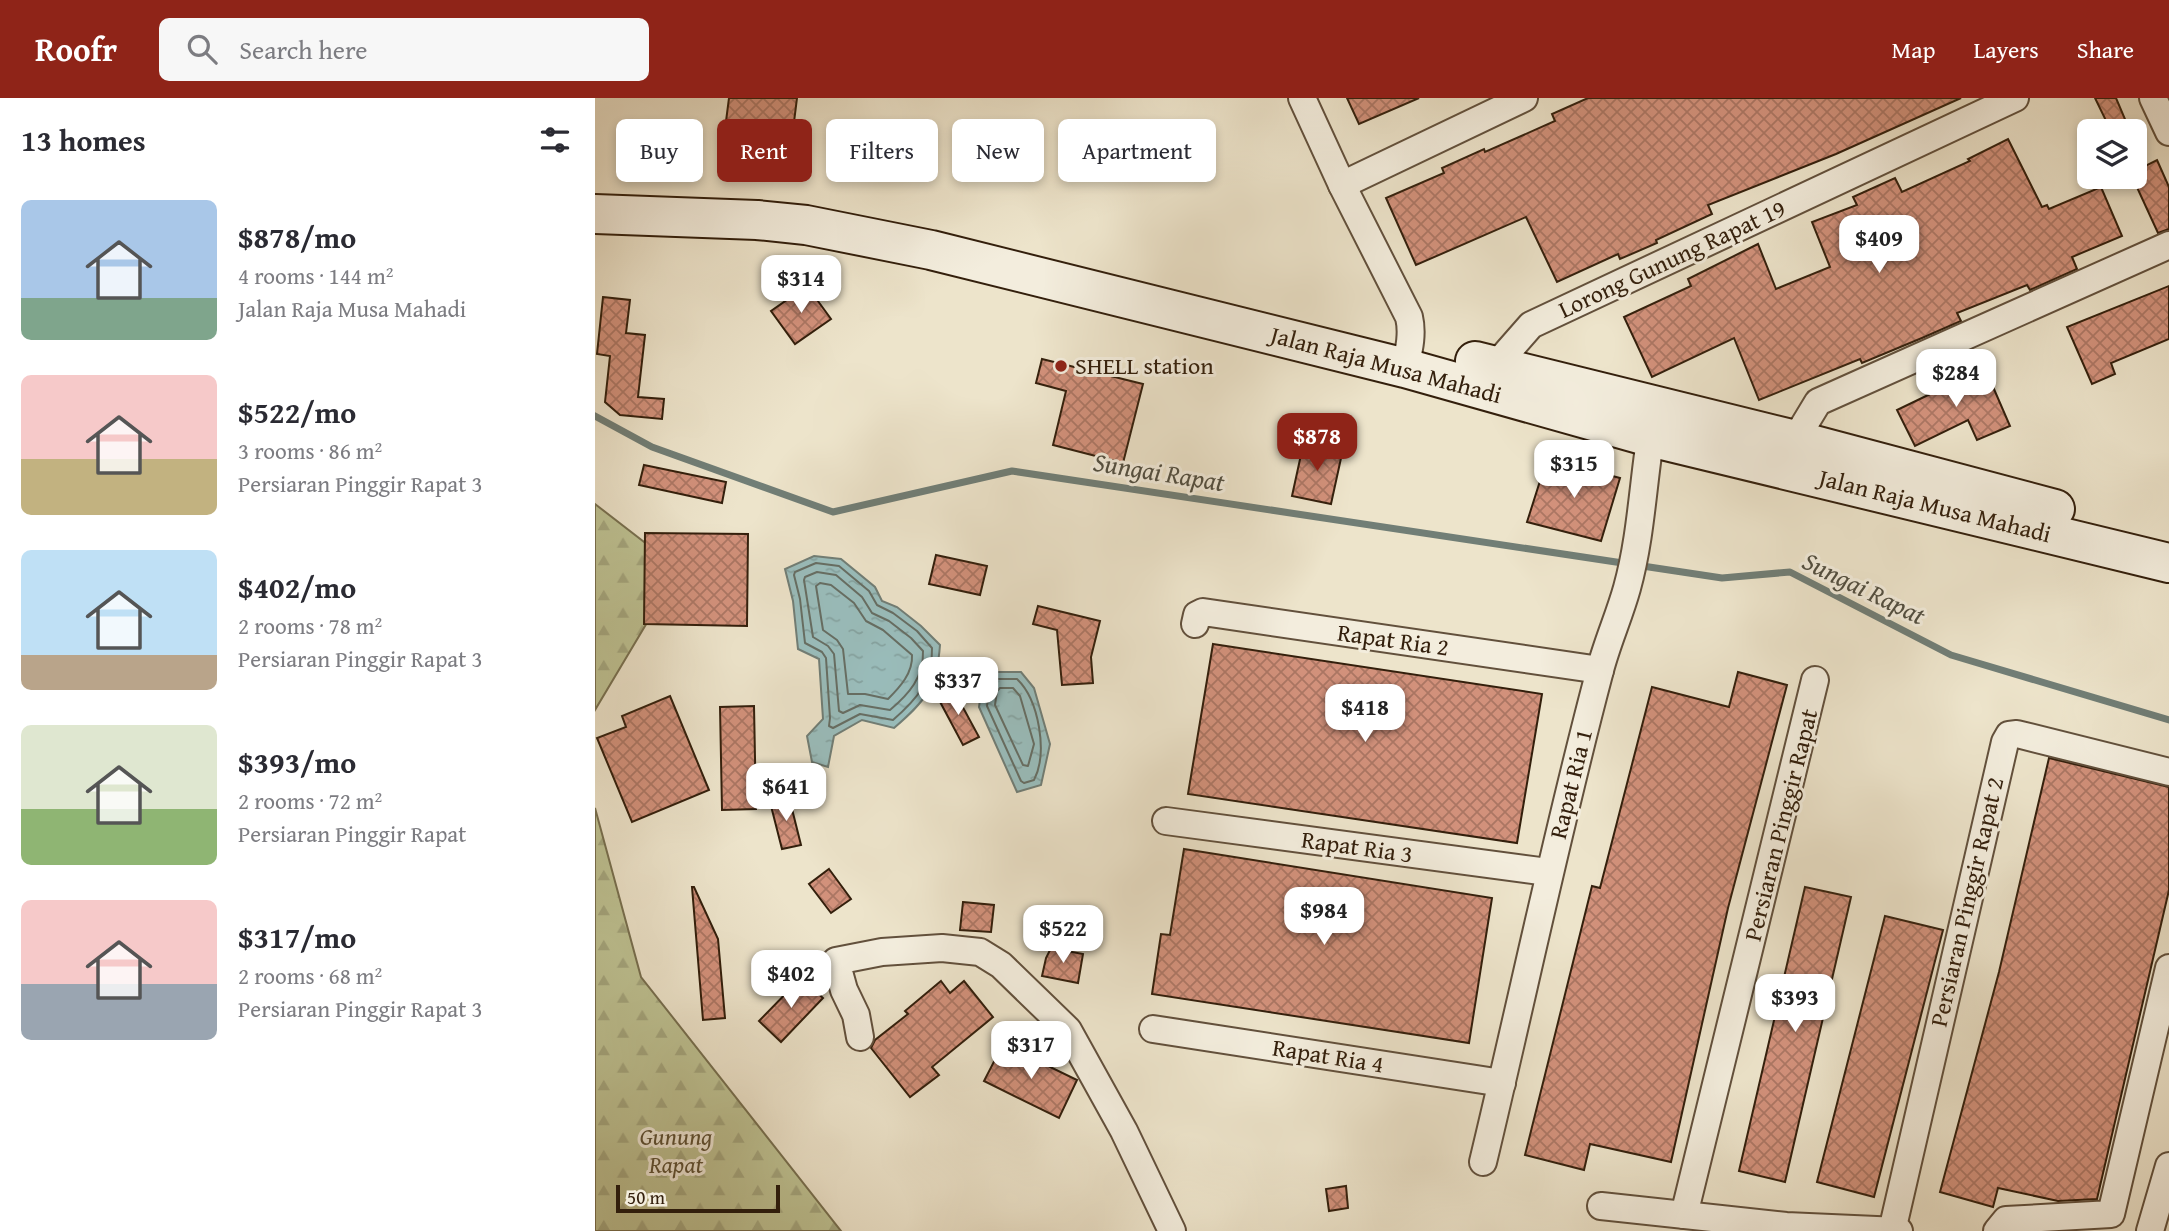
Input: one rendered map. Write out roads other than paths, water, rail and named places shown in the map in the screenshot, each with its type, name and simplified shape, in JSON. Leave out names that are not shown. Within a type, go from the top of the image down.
[{"type":"main road","name":"Jalan Raja Musa Mahadi","points":[[595,192],[768,194],[809,199],[959,229],[2169,563]]},
{"type":"main road","name":"Jalan Raja Musa Mahadi","points":[[595,214],[757,220],[806,225],[931,250],[1408,355],[1495,366],[1653,422],[1795,440],[2169,536]]},
{"type":"street","points":[[1302,98],[1342,185],[1409,317],[1411,327],[1408,355]]},
{"type":"street","points":[[1342,185],[1524,98]]},
{"type":"street","name":"Lorong Gunung Rapat 19","points":[[1495,366],[1531,325],[2015,98]]},
{"type":"street","points":[[2153,98],[2169,132]]},
{"type":"street","points":[[1795,440],[1818,402],[2169,246]]},
{"type":"street","name":"Rapat Ria 1","points":[[1483,1162],[1526,982],[1548,872],[1599,670],[1627,588],[1637,538],[1653,422]]},
{"type":"street","name":"Rapat Ria 2","points":[[1195,624],[1197,615],[1203,612],[1599,670]]},
{"type":"street","name":"Persiaran Pinggir Rapat","points":[[1684,1215],[1815,680]]},
{"type":"street","name":"Persiaran Pinggir Rapat 2","points":[[1892,1231],[2005,742],[2009,735],[2017,734],[2169,772]]},
{"type":"street","name":"Rapat Ria 3","points":[[1166,821],[1548,872]]},
{"type":"street","points":[[860,1037],[856,1015],[844,990],[836,961],[882,952],[942,948],[980,951],[1001,965],[1068,1030],[1124,1131],[1172,1231]]},
{"type":"street","points":[[1997,1231],[2006,1220],[2111,1214],[2169,968]]},
{"type":"street","name":"Rapat Ria 4","points":[[1153,1029],[1502,1083]]},
{"type":"street","points":[[2150,1231],[2169,1166]]},
{"type":"street","points":[[1601,1206],[1786,1226],[1899,1231]]},
{"type":"water","points":[[814,556],[841,559],[875,587],[882,601],[897,607],[940,645],[932,683],[914,710],[894,728],[862,720],[834,736],[828,767],[812,762],[807,736],[823,719],[819,659],[798,649],[793,601],[785,569]]},
{"type":"water","points":[[984,672],[1021,672],[1034,688],[1050,744],[1041,785],[1017,792],[979,707]]},
{"type":"waterway","name":"Sungai Rapat","points":[[595,416],[652,447],[833,512],[1012,471],[1722,578],[1790,572],[1951,655],[2169,720]]},
{"type":"place","name":"SHELL station","points":[[1061,366]]},
{"type":"park label","name":"Gunung Rapat","points":[[676,1151]]}]
